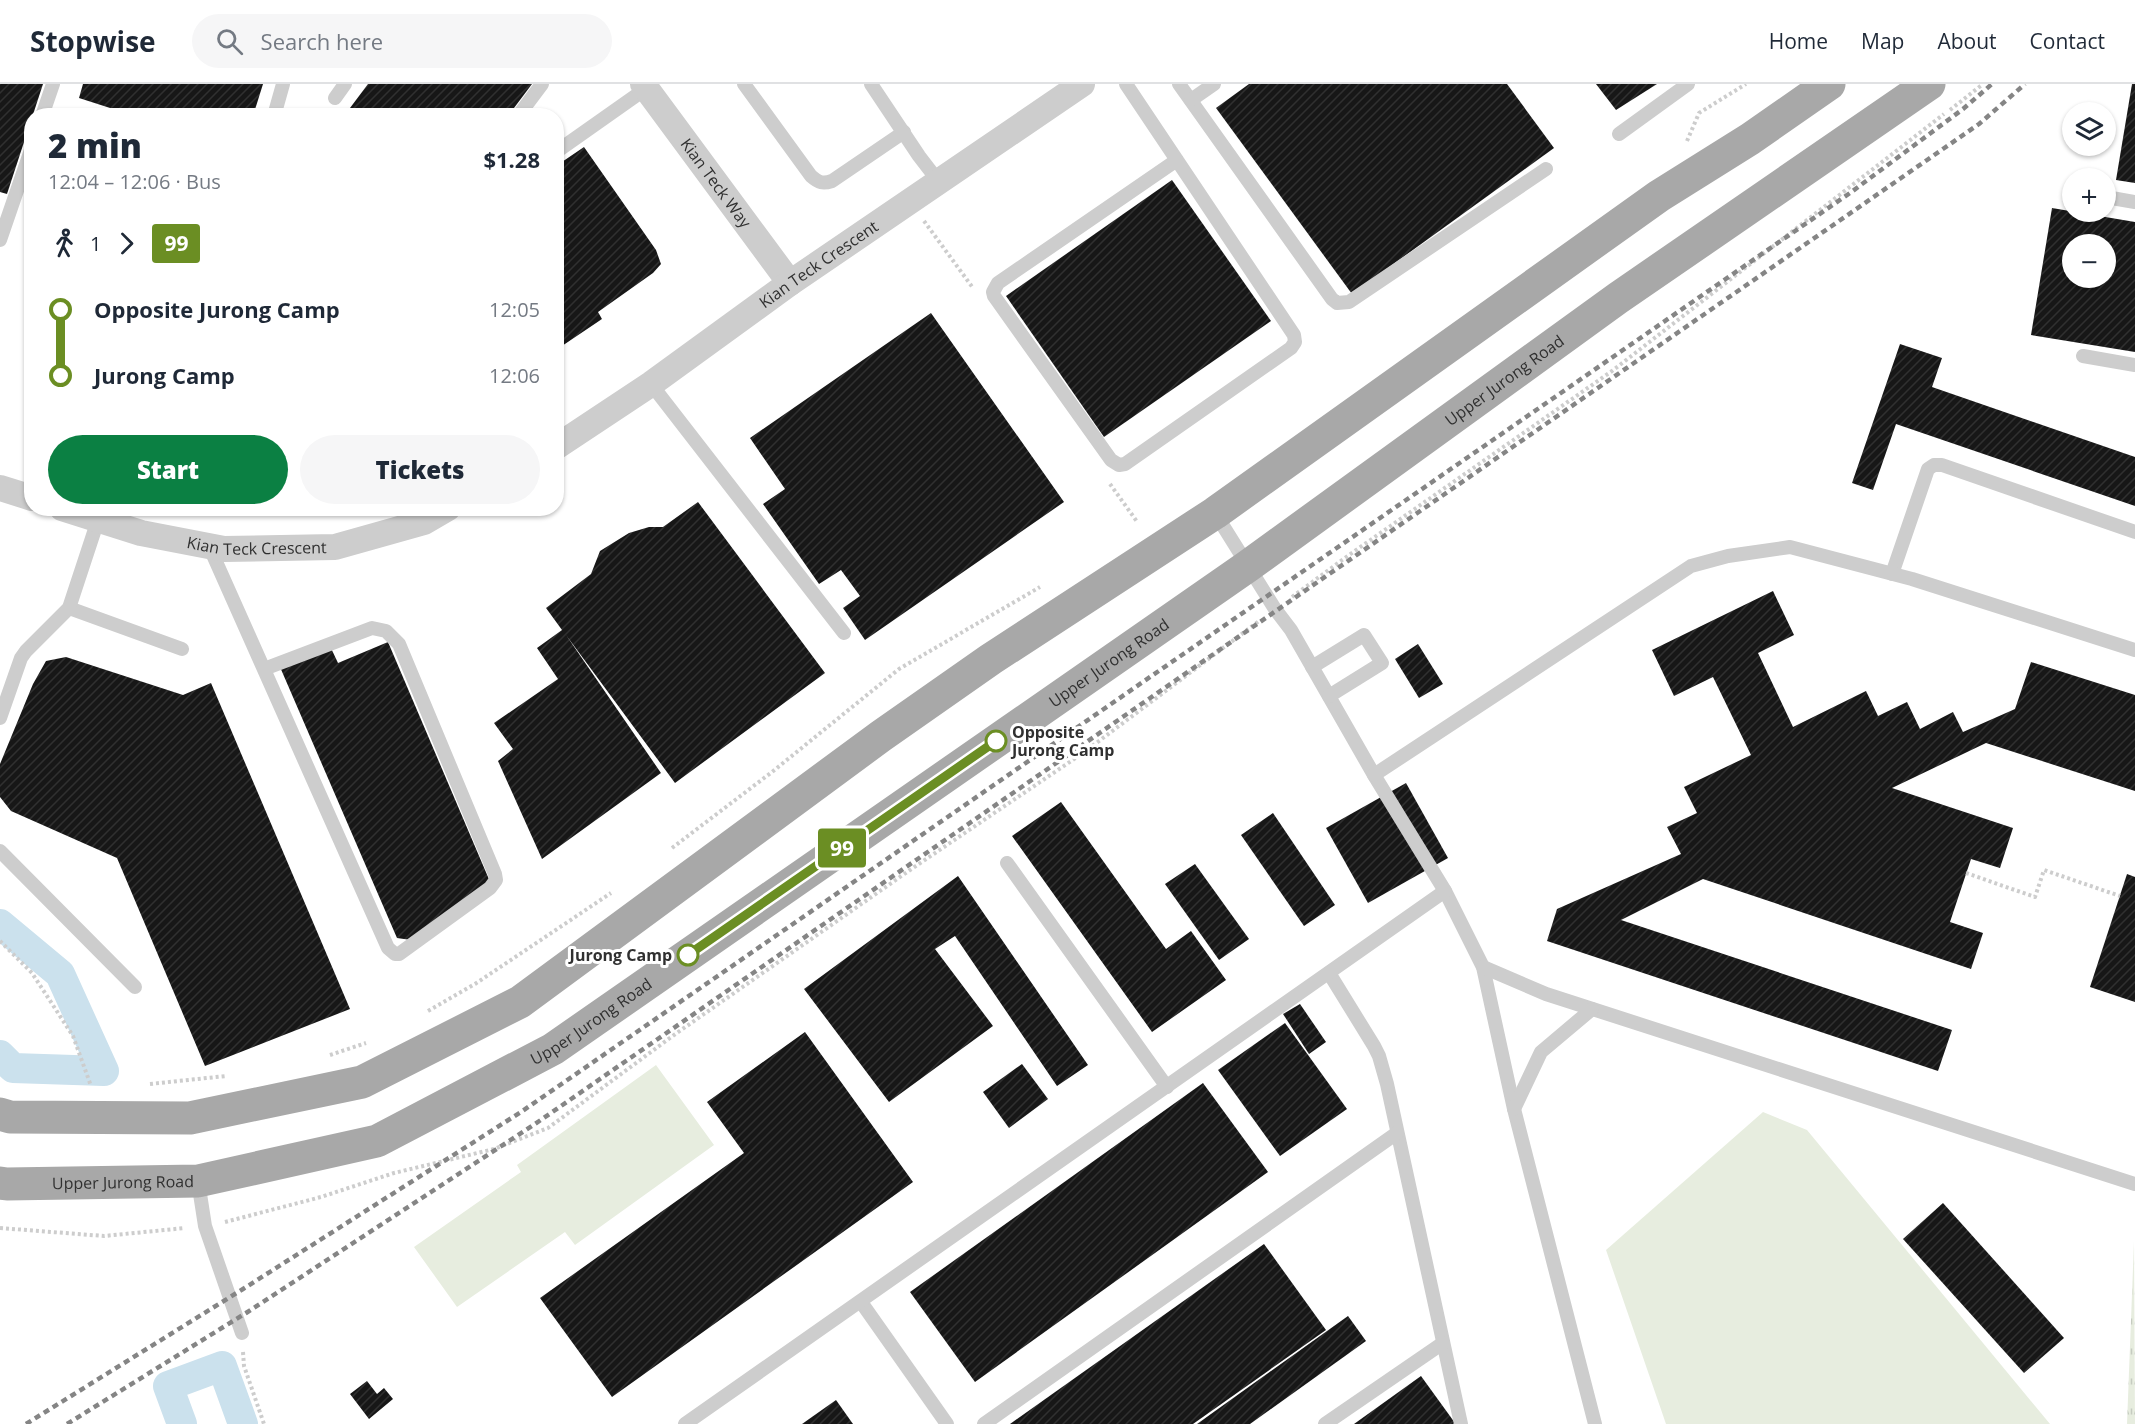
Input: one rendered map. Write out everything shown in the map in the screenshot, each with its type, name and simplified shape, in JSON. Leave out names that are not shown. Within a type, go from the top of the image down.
[{"type":"main road","points":[[0,1114],[10,1117],[190,1118],[362,1082],[520,1002],[890,730],[991,659],[1215,513],[1659,196],[1750,139],[1829,84]]},
{"type":"main road","name":"Upper Jurong Road","points":[[0,1183],[198,1182],[377,1141],[553,1048],[1248,566],[1618,298],[1929,84]]},
{"type":"street","name":"Kian Teck Crescent","points":[[564,442],[651,384],[790,283],[1082,84]]},
{"type":"street","name":"Kian Teck Way","points":[[647,86],[790,283]]},
{"type":"street","points":[[0,488],[24,496]]},
{"type":"street","name":"Kian Teck Crescent","points":[[86,516],[141,533],[224,549],[335,547],[424,522],[434,516]]},
{"type":"lane","points":[[45,108],[53,84]]},
{"type":"lane","points":[[276,108],[283,84]]},
{"type":"lane","points":[[335,98],[345,84]]},
{"type":"lane","points":[[524,108],[542,84]]},
{"type":"lane","points":[[744,84],[811,176],[824,184],[832,181],[904,132]]},
{"type":"lane","points":[[871,84],[939,182]]},
{"type":"lane","points":[[1126,84],[1177,160],[1294,335],[1295,342],[1291,348],[1272,362],[1125,464],[1119,465],[1111,460],[993,292],[998,283],[1177,160]]},
{"type":"lane","points":[[1179,84],[1332,299],[1338,303],[1349,302],[1546,169]]},
{"type":"lane","points":[[1191,100],[1214,84]]},
{"type":"lane","points":[[1619,134],[1688,84]]},
{"type":"lane","points":[[564,146],[647,86]]},
{"type":"lane","points":[[0,240],[24,170]]},
{"type":"lane","points":[[2116,199],[2135,202]]},
{"type":"lane","points":[[2083,356],[2135,365]]},
{"type":"lane","points":[[651,384],[844,633]]},
{"type":"lane","points":[[1892,574],[1928,469],[1934,465],[1941,465],[2135,532]]},
{"type":"lane","points":[[1215,513],[1275,609],[1291,630],[1374,775],[1445,891],[1483,967],[1514,1109],[1595,1424]]},
{"type":"lane","points":[[0,718],[21,658],[69,609],[98,520]]},
{"type":"lane","points":[[208,546],[388,948],[395,954],[399,954],[490,888],[496,879],[399,644],[386,631],[372,628],[264,669]]},
{"type":"lane","points":[[1374,775],[1691,566],[1728,556],[1790,547],[1892,574],[2135,651]]},
{"type":"lane","points":[[69,609],[182,649]]},
{"type":"lane","points":[[1312,668],[1364,635],[1382,663],[1329,696]]},
{"type":"lane","points":[[0,851],[135,987]]},
{"type":"lane","points":[[1008,863],[1167,1087]]},
{"type":"lane","points":[[685,1424],[1445,891]]},
{"type":"lane","points":[[1483,967],[1546,994],[2135,1184]]},
{"type":"lane","points":[[1329,973],[1379,1056],[1461,1424]]},
{"type":"lane","points":[[1514,1109],[1541,1052],[1592,1009]]},
{"type":"lane","points":[[984,1424],[1397,1132]]},
{"type":"lane","points":[[198,1182],[205,1226],[242,1333]]},
{"type":"lane","points":[[861,1302],[947,1424]]},
{"type":"lane","points":[[1325,1424],[1443,1343]]},
{"type":"path","points":[[1687,142],[1699,113],[1746,84]]},
{"type":"path","points":[[0,1228],[104,1236],[205,1226],[321,1197],[394,1173],[494,1149],[548,1128],[674,1035],[910,870],[1083,753],[1349,555],[1612,370],[1983,84]]},
{"type":"path","points":[[1138,523],[1142,530]]},
{"type":"path","points":[[664,854],[772,772],[899,669],[1046,584]]},
{"type":"path","points":[[1966,873],[2036,897],[2044,870],[2120,896]]},
{"type":"path","points":[[427,1012],[475,984],[619,888]]},
{"type":"path","points":[[0,941],[32,974],[73,1036],[91,1086]]},
{"type":"path","points":[[324,1057],[367,1043]]},
{"type":"path","points":[[147,1085],[237,1075]]},
{"type":"path","points":[[81,1086],[102,1086]]},
{"type":"path","points":[[242,1333],[244,1366],[264,1424]]},
{"type":"green space","points":[[656,1065],[714,1145],[575,1245],[565,1232],[457,1307],[414,1247],[521,1172],[517,1165]]},
{"type":"green space","points":[[1763,1112],[1807,1130],[2050,1424],[1666,1424],[1606,1250]]},
{"type":"green space","points":[[2134,1242],[2135,1424],[2127,1424]]},
{"type":"building","points":[[0,84],[43,84],[35,108],[24,108],[24,142],[7,194],[0,192]]},
{"type":"building","points":[[83,84],[263,84],[256,108],[110,108],[79,98]]},
{"type":"building","points":[[368,84],[532,84],[514,108],[350,108]]},
{"type":"building","points":[[1249,84],[1507,84],[1554,148],[1352,294],[1216,108]]},
{"type":"building","points":[[1596,84],[1657,84],[1616,110]]},
{"type":"building","points":[[2132,84],[2135,84],[2135,183],[2116,180]]},
{"type":"building","points":[[584,147],[656,250],[661,264],[653,273],[598,312],[602,319],[564,345],[564,161]]},
{"type":"building","points":[[1172,180],[1271,321],[1104,437],[1006,296]]},
{"type":"building","points":[[2052,208],[2062,210],[2062,222],[2116,222],[2116,219],[2135,222],[2135,352],[2031,335]]},
{"type":"building","points":[[931,313],[1064,502],[865,640],[843,608],[860,596],[841,570],[819,584],[763,504],[785,489],[750,438]]},
{"type":"building","points":[[1900,344],[1942,358],[1932,387],[2135,457],[2135,506],[1896,424],[1873,490],[1852,483]]},
{"type":"building","points":[[698,502],[825,673],[675,783],[566,635],[661,773],[542,859],[498,761],[513,749],[494,723],[558,679],[537,648],[562,630],[546,608],[591,574],[600,551],[629,533],[649,527],[663,527]]},
{"type":"building","points":[[1773,591],[1794,635],[1758,653],[1793,727],[1866,691],[1878,716],[1907,702],[1920,729],[1953,712],[1963,732],[2015,709],[2031,662],[2135,695],[2135,791],[1986,743],[1892,788],[2013,828],[2000,868],[1971,859],[1950,922],[1983,933],[1971,969],[1703,879],[1621,920],[1952,1030],[1938,1071],[1547,941],[1557,909],[1681,854],[1667,827],[1697,813],[1684,787],[1751,755],[1713,677],[1674,696],[1652,650]]},
{"type":"building","points":[[388,642],[491,884],[411,940],[397,938],[280,667],[330,646],[338,663]]},
{"type":"building","points":[[1418,644],[1443,684],[1419,698],[1395,659]]},
{"type":"building","points":[[66,657],[183,695],[211,683],[350,1009],[205,1066],[117,858],[11,811],[0,797],[0,764],[33,684],[46,661]]},
{"type":"building","points":[[1406,783],[1448,858],[1368,903],[1326,828]]},
{"type":"building","points":[[1061,802],[1166,949],[1191,931],[1226,980],[1152,1032],[1012,836]]},
{"type":"building","points":[[1273,813],[1335,905],[1304,926],[1241,835]]},
{"type":"building","points":[[1195,864],[1249,939],[1219,960],[1165,884]]},
{"type":"building","points":[[2127,874],[2135,877],[2135,1002],[2090,987]]},
{"type":"building","points":[[958,876],[1088,1065],[1057,1086],[955,936],[935,949],[993,1026],[889,1102],[804,989]]},
{"type":"building","points":[[1300,1004],[1326,1042],[1309,1054],[1283,1014]]},
{"type":"building","points":[[1285,1023],[1347,1109],[1280,1156],[1218,1070]]},
{"type":"building","points":[[805,1032],[913,1182],[612,1397],[540,1298],[744,1153],[707,1102]]},
{"type":"building","points":[[1022,1064],[1048,1099],[1009,1128],[983,1092]]},
{"type":"building","points":[[1203,1083],[1268,1172],[975,1382],[910,1292]]},
{"type":"building","points":[[1943,1203],[2064,1338],[2024,1373],[1903,1239]]},
{"type":"building","points":[[1264,1244],[1326,1330],[1193,1424],[1010,1424]]},
{"type":"building","points":[[1348,1316],[1366,1341],[1250,1424],[1197,1424]]},
{"type":"building","points":[[1421,1376],[1455,1423],[1354,1424]]},
{"type":"building","points":[[367,1381],[377,1394],[384,1388],[393,1399],[369,1419],[350,1394]]},
{"type":"building","points":[[836,1400],[853,1424],[802,1424]]},
{"type":"waterway","points":[[0,924],[60,974],[104,1071],[13,1068],[0,1055]]},
{"type":"waterway","points":[[182,1424],[168,1386],[222,1366],[243,1424]]},
{"type":"railway","points":[[26,1424],[521,1112],[1850,193],[1963,109],[1992,84]]},
{"type":"railway","points":[[67,1424],[246,1313],[535,1124],[1979,124],[2025,84]]},
{"type":"bus line","name":"99","points":[[688,955],[996,741]]},
{"type":"place","name":"Opposite Jurong Camp","points":[[996,741]]},
{"type":"place","name":"Jurong Camp","points":[[688,955]]}]
